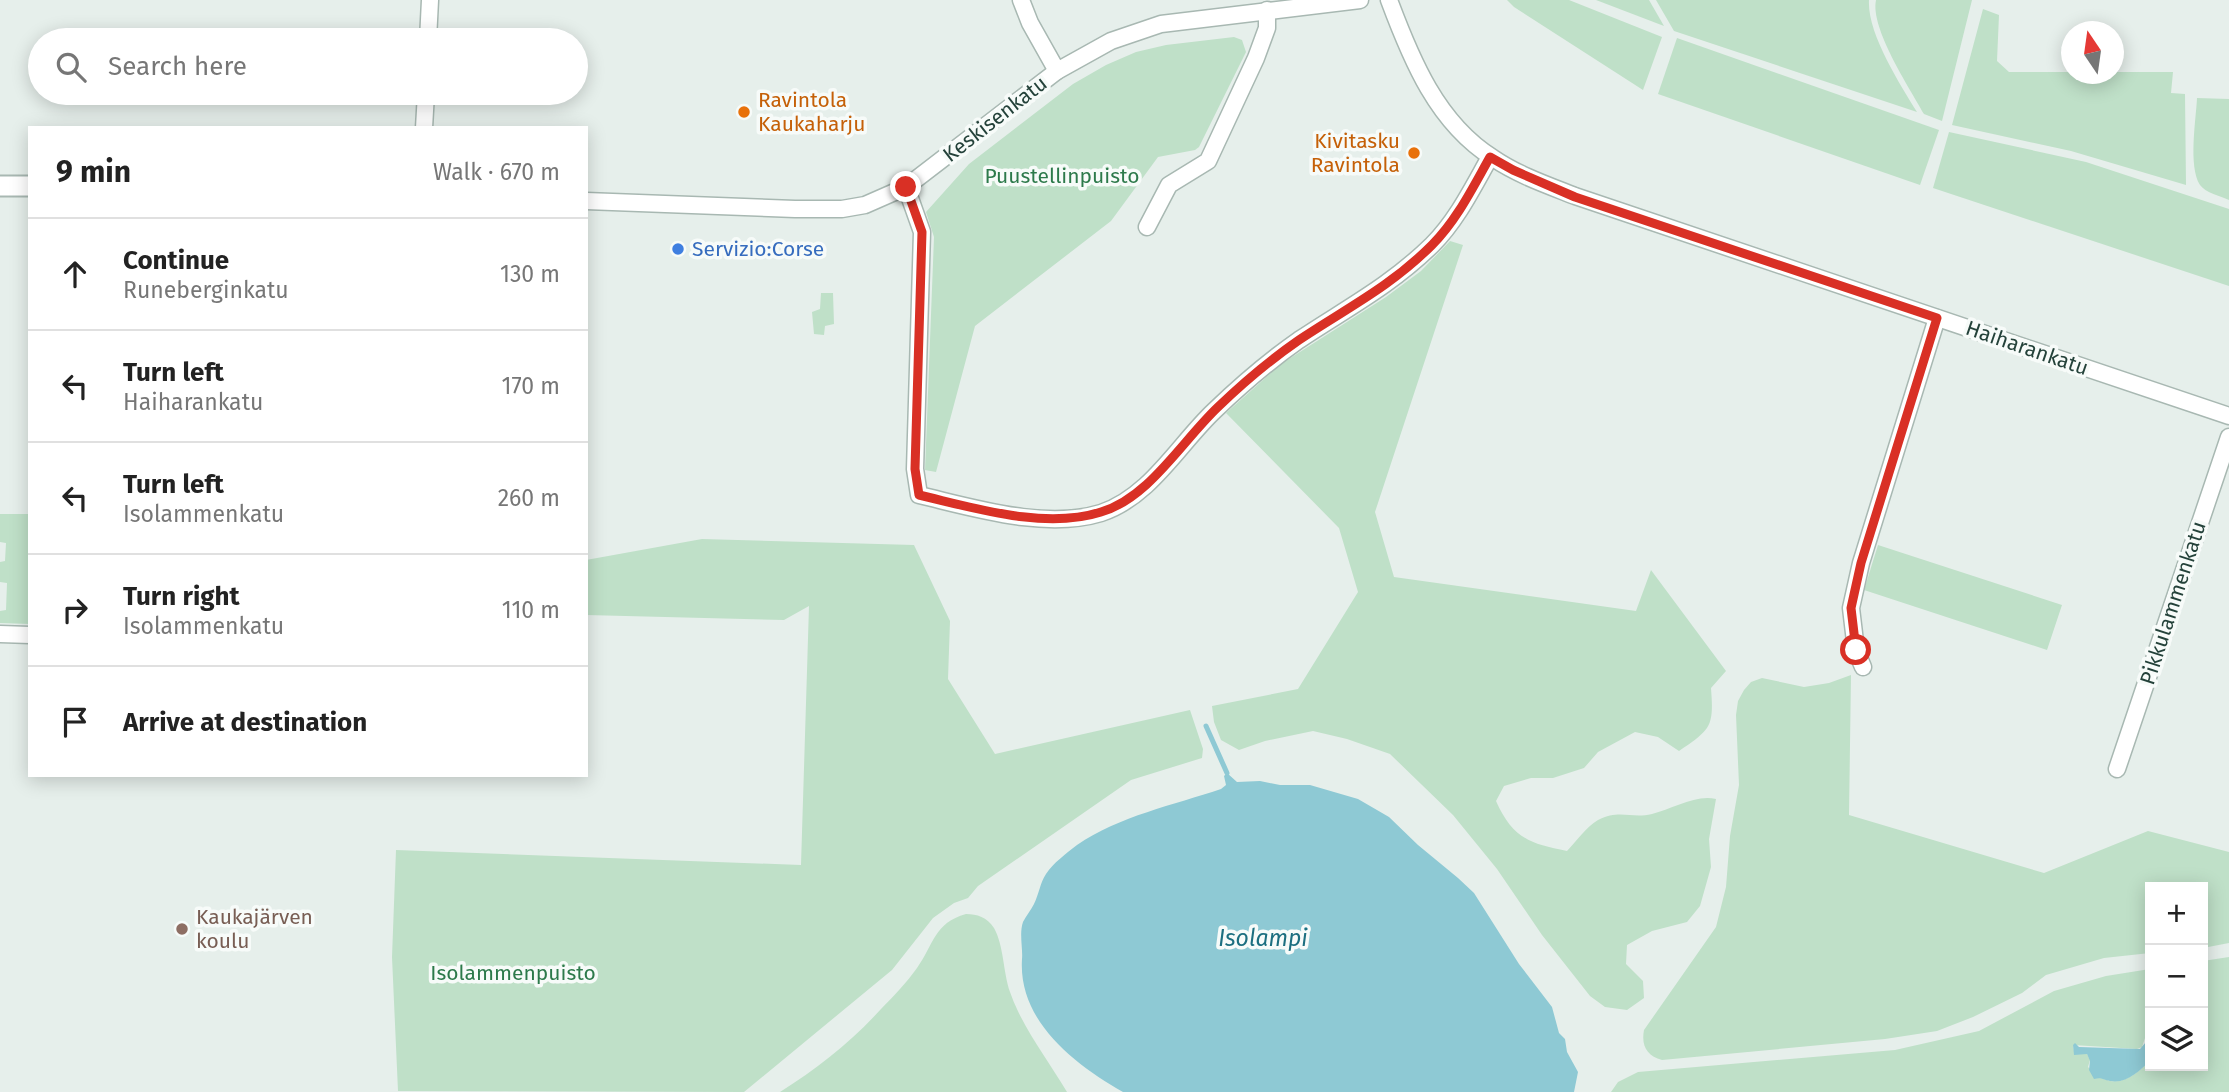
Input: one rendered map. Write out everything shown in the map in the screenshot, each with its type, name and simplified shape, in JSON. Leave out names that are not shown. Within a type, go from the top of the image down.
[{"type":"street","points":[[429,28],[430,0]]},
{"type":"street","points":[[1021,0],[1030,23],[1057,71]]},
{"type":"street","name":"Keskisenkatu","points":[[588,201],[738,208],[842,209],[865,205],[906,187],[1081,55],[1132,32],[1161,24],[1360,0]]},
{"type":"street","name":"Haiharankatu","points":[[1389,0],[1413,62],[1427,88],[1447,114],[1490,157],[1513,170],[1575,197],[2229,416]]},
{"type":"street","points":[[1147,226],[1169,185],[1208,161],[1256,58],[1267,28],[1267,10]]},
{"type":"street","points":[[424,126],[425,105]]},
{"type":"street","points":[[906,187],[922,232],[915,469],[919,495],[1057,521],[1103,512],[1138,493],[1212,413],[1243,384],[1298,341],[1388,285],[1434,244],[1455,218],[1490,157]]},
{"type":"street","points":[[0,186],[28,186]]},
{"type":"street","points":[[1863,667],[1856,650],[1851,608],[1861,563],[1937,318]]},
{"type":"street","name":"Pikkulammenkatu","points":[[2117,769],[2229,436]]},
{"type":"street","points":[[0,634],[28,635]]},
{"type":"green space","points":[[1507,0],[1569,0],[1662,37],[1643,90],[1514,7]]},
{"type":"green space","points":[[1596,0],[1649,0],[1664,26]]},
{"type":"green space","points":[[1656,0],[1869,0],[1873,27],[1879,43],[1917,112],[1674,31]]},
{"type":"green space","points":[[1876,0],[1972,0],[1942,121],[1924,114],[1901,73],[1879,26]]},
{"type":"green space","points":[[1983,9],[1999,15],[1997,61],[2009,72],[2061,72],[2061,84],[2124,84],[2124,72],[2173,72],[2171,93],[2185,94],[2186,185],[2071,151],[1952,125]]},
{"type":"green space","name":"Puustellinpuisto","points":[[1234,37],[1242,40],[1246,52],[1199,147],[1158,157],[1111,221],[975,326],[936,472],[925,470],[934,237],[926,212],[969,164],[1073,84],[1106,65],[1136,52],[1166,45]]},
{"type":"green space","points":[[1677,38],[1939,130],[1920,185],[1658,94]]},
{"type":"green space","points":[[2197,98],[2229,99],[2229,200],[2206,190],[2196,177],[2194,130]]},
{"type":"green space","points":[[1949,132],[2086,162],[2229,209],[2229,286],[1933,188]]},
{"type":"green space","points":[[1450,241],[1463,245],[1375,512],[1394,577],[1636,611],[1651,570],[1726,671],[1711,688],[1712,711],[1708,726],[1679,751],[1658,737],[1635,732],[1598,752],[1584,768],[1553,778],[1531,778],[1504,786],[1496,801],[1508,823],[1523,837],[1567,851],[1589,827],[1606,817],[1645,815],[1692,800],[1716,799],[1709,839],[1711,867],[1700,906],[1687,922],[1652,931],[1627,945],[1626,964],[1643,981],[1644,998],[1627,1010],[1605,1007],[1590,996],[1542,935],[1497,869],[1453,815],[1390,754],[1313,731],[1265,741],[1239,750],[1221,740],[1214,722],[1212,706],[1298,689],[1358,592],[1339,528],[1226,413],[1281,364],[1386,297],[1421,271]]},
{"type":"green space","points":[[821,293],[833,293],[834,324],[825,326],[824,335],[814,334],[812,312],[820,309]]},
{"type":"green space","points":[[0,514],[28,514],[28,624],[0,623],[0,611],[6,610],[7,583],[0,582],[0,562],[5,561],[6,543],[0,542]]},
{"type":"green space","name":"Isolammenpuisto","points":[[702,539],[914,545],[950,621],[948,679],[995,754],[1190,710],[1203,749],[1202,758],[1131,780],[978,886],[968,898],[954,903],[933,918],[892,970],[744,1092],[398,1091],[392,957],[396,850],[801,865],[809,606],[784,620],[588,615],[588,560]]},
{"type":"green space","points":[[1878,545],[2062,605],[2047,650],[1864,590]]},
{"type":"green space","points":[[1851,675],[1849,815],[2044,873],[2148,831],[2229,852],[2229,943],[2208,947],[2208,882],[2145,882],[2145,954],[2104,958],[2046,975],[2022,993],[1937,1031],[1885,1039],[1662,1060],[1652,1056],[1644,1045],[1644,1030],[1716,927],[1726,887],[1730,836],[1739,785],[1736,715],[1738,701],[1751,682],[1762,678],[1804,687],[1829,683]]},
{"type":"green space","points":[[966,914],[982,917],[994,928],[1015,1005],[1028,1031],[1067,1092],[780,1092],[821,1064],[858,1033],[909,979],[941,929],[955,918]]},
{"type":"green space","points":[[2229,957],[2229,1092],[1611,1092],[1618,1082],[1638,1072],[1895,1050],[1979,1031],[2054,991],[2106,976],[2145,970],[2145,1038],[2142,1047],[2137,1049],[2073,1045],[2074,1051],[2087,1054],[2090,1060],[2088,1067],[2112,1081],[2127,1078],[2145,1065],[2145,1071],[2208,1071],[2208,960]]},
{"type":"water","name":"Isolampi","points":[[1227,773],[1237,782],[1310,785],[1358,799],[1389,817],[1458,878],[1474,893],[1519,964],[1552,1007],[1559,1033],[1565,1039],[1567,1052],[1578,1072],[1574,1092],[1123,1092],[1068,1054],[1039,1021],[1029,1002],[1023,981],[1022,926],[1044,877],[1060,858],[1093,835],[1147,812],[1221,789],[1226,785],[1224,776]]},
{"type":"water","points":[[2075,1043],[2079,1047],[2140,1049],[2145,1043],[2145,1066],[2127,1079],[2110,1081],[2094,1079],[2089,1070],[2090,1061],[2087,1054],[2074,1055],[2073,1045]]},
{"type":"waterway","points":[[1206,726],[1227,773]]},
{"type":"place","name":"Ravintola Kaukaharju","points":[[744,112]]},
{"type":"place","name":"Kivitasku Ravintola","points":[[1414,153]]},
{"type":"place","name":"Servizio:Corse","points":[[678,249]]},
{"type":"place","name":"Kaukajärven koulu","points":[[182,929]]},
{"type":"route","points":[[906,187],[922,232],[915,469],[919,495],[1057,521],[1103,512],[1138,493],[1212,413],[1243,384],[1298,341],[1388,285],[1434,244],[1455,218],[1490,157],[1575,197],[1937,318],[1861,563],[1851,608],[1856,650]]}]
